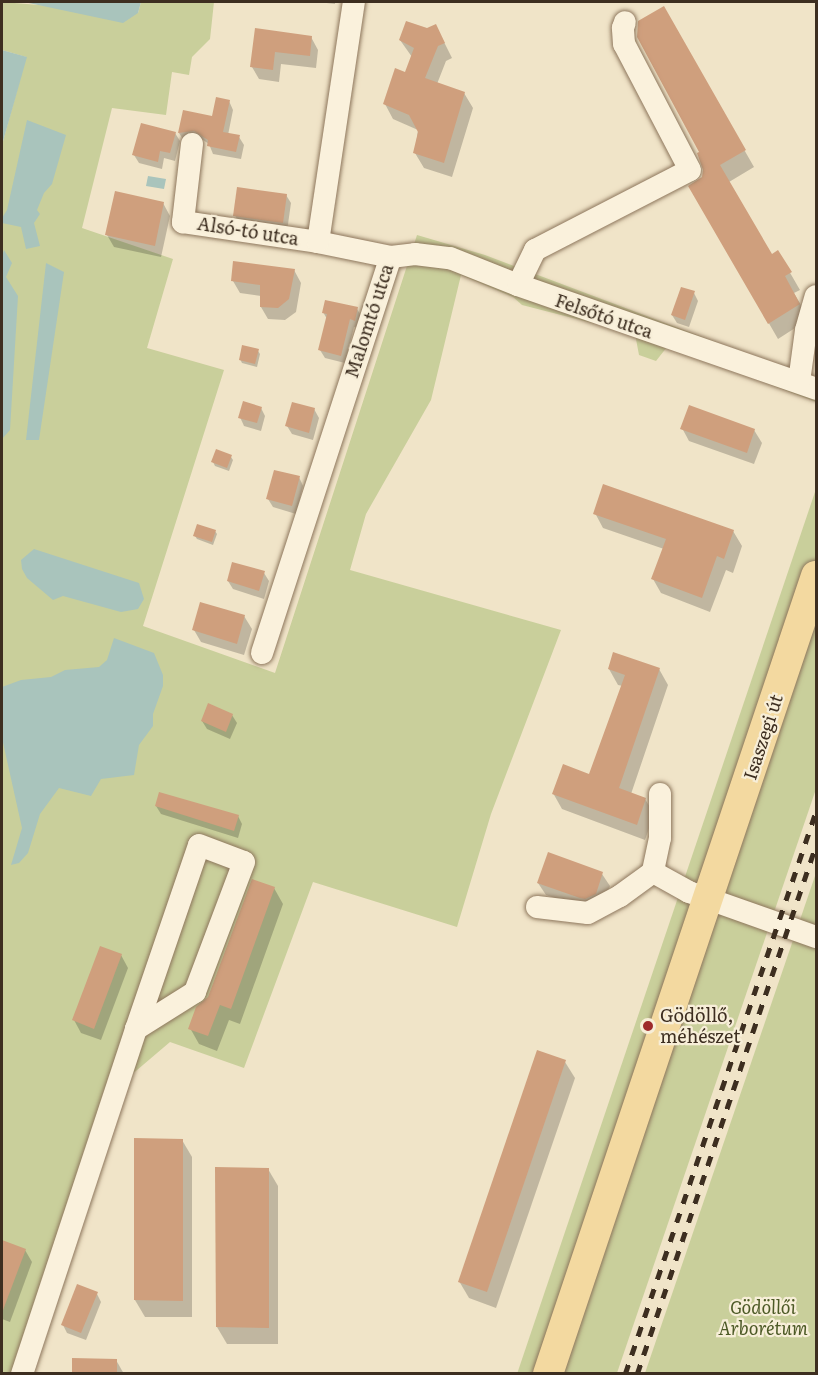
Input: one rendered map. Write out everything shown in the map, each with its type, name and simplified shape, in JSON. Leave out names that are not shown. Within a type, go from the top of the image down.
[{"type":"main road","name":"Isaszegi út","points":[[548,1374],[816,576]]},
{"type":"street","points":[[318,242],[354,2]]},
{"type":"street","points":[[518,285],[535,250],[690,170],[624,44],[625,22]]},
{"type":"street","name":"Alsó-tó utca","points":[[192,144],[183,222],[318,242]]},
{"type":"street","name":"Malomtó utca","points":[[262,653],[391,257],[318,242]]},
{"type":"street","name":"Felsőtó utca","points":[[391,257],[415,254],[450,258],[518,285],[808,386]]},
{"type":"street","points":[[808,386],[806,330],[816,296]]},
{"type":"street","points":[[792,310],[806,330]]},
{"type":"street","points":[[537,908],[588,913],[620,896],[653,872],[660,838],[660,794]]},
{"type":"street","points":[[22,1374],[136,1029],[199,845],[244,862],[195,992],[136,1029]]},
{"type":"street","points":[[653,872],[680,888],[816,937]]},
{"type":"green space","points":[[2,2],[138,13],[141,2],[214,2],[210,39],[192,57],[189,75],[172,72],[166,115],[112,108],[82,228],[173,259],[147,348],[224,370],[143,626],[275,673],[417,235],[485,255],[816,380],[816,402],[673,348],[667,347],[656,361],[639,355],[635,334],[522,305],[513,297],[461,275],[431,400],[366,514],[350,570],[561,630],[491,814],[457,927],[313,882],[244,1068],[170,1042],[130,1076],[31,1373],[2,1374],[2,145],[26,57],[2,50]]},
{"type":"green space","points":[[816,489],[816,789],[617,1373],[517,1374]]},
{"type":"green space","name":"Gödöllői Arborétum","points":[[816,873],[816,1373],[645,1373]]},
{"type":"water","points":[[24,2],[141,2],[138,13],[123,23]]},
{"type":"water","points":[[2,50],[27,57],[2,145]]},
{"type":"water","points":[[27,120],[66,135],[52,184],[44,193],[37,210],[40,214],[34,223],[40,246],[26,249],[21,227],[2,223],[2,218],[7,210]]},
{"type":"water","points":[[148,176],[166,179],[164,189],[146,186]]},
{"type":"water","points":[[4,250],[12,263],[6,277],[18,296],[10,430],[2,439],[2,256]]},
{"type":"water","points":[[46,263],[64,272],[39,440],[26,440]]},
{"type":"water","points":[[34,549],[139,583],[144,599],[138,609],[121,612],[63,596],[53,600],[27,578],[22,569],[21,560]]},
{"type":"water","points":[[114,638],[154,653],[163,675],[163,686],[153,714],[153,726],[139,745],[134,775],[101,779],[91,796],[59,788],[40,814],[28,853],[19,863],[11,865],[22,828],[2,738],[2,687],[21,680],[51,677],[65,670],[99,667],[107,660]]},
{"type":"building","points":[[664,6],[746,150],[720,165],[772,254],[778,250],[792,272],[785,276],[800,304],[768,324],[688,186],[702,177],[703,170],[697,153],[699,152],[637,37],[638,21]]},
{"type":"building","points":[[406,21],[427,28],[436,24],[445,43],[438,46],[425,78],[465,92],[444,163],[413,153],[418,132],[409,115],[383,104],[395,68],[405,72],[414,48],[399,40]]},
{"type":"building","points":[[255,28],[312,36],[310,56],[275,52],[273,70],[250,67]]},
{"type":"building","points":[[216,97],[230,100],[223,132],[240,135],[236,152],[207,146],[208,140],[194,131],[178,133],[183,110],[212,116]]},
{"type":"building","points":[[141,123],[176,132],[170,153],[160,151],[158,162],[132,155]]},
{"type":"building","points":[[237,187],[287,194],[283,223],[233,216]]},
{"type":"building","points":[[115,191],[164,202],[155,246],[105,235]]},
{"type":"building","points":[[233,261],[295,269],[289,299],[278,308],[260,307],[260,285],[231,281]]},
{"type":"building","points":[[681,287],[695,291],[685,320],[671,315]]},
{"type":"building","points":[[325,300],[358,307],[355,321],[350,319],[341,356],[318,350],[327,314],[322,313]]},
{"type":"building","points":[[242,345],[259,349],[255,364],[239,360]]},
{"type":"building","points":[[243,401],[262,407],[257,423],[238,418]]},
{"type":"building","points":[[292,402],[315,408],[309,433],[285,426]]},
{"type":"building","points":[[689,405],[755,429],[747,453],[680,429]]},
{"type":"building","points":[[216,449],[232,455],[227,468],[211,462]]},
{"type":"building","points":[[274,470],[300,476],[292,506],[266,499]]},
{"type":"building","points":[[603,484],[734,530],[724,559],[717,556],[702,598],[651,579],[666,539],[593,514]]},
{"type":"building","points":[[197,524],[216,530],[212,542],[193,536]]},
{"type":"building","points":[[232,562],[265,571],[259,591],[227,581]]},
{"type":"building","points":[[200,602],[245,615],[237,644],[192,630]]},
{"type":"building","points":[[613,652],[660,668],[619,788],[646,798],[637,825],[552,794],[563,764],[589,774],[625,675],[608,669]]},
{"type":"building","points":[[208,703],[233,714],[226,732],[201,721]]},
{"type":"building","points":[[159,792],[239,815],[234,831],[155,806]]},
{"type":"building","points":[[548,852],[603,872],[596,894],[585,899],[537,883]]},
{"type":"building","points":[[252,879],[275,887],[231,1009],[220,1005],[208,1036],[188,1029],[196,1007],[208,997]]},
{"type":"building","points":[[100,946],[122,954],[94,1029],[72,1020]]},
{"type":"building","points":[[537,1050],[566,1060],[487,1292],[458,1282]]},
{"type":"building","points":[[134,1138],[183,1139],[183,1301],[134,1300]]},
{"type":"building","points":[[215,1167],[269,1168],[269,1328],[216,1327]]},
{"type":"building","points":[[2,1240],[26,1249],[3,1310],[2,1310]]},
{"type":"building","points":[[77,1284],[98,1292],[81,1333],[61,1325]]},
{"type":"building","points":[[72,1358],[117,1359],[117,1374],[72,1374]]},
{"type":"railway","points":[[625,1374],[816,811]]},
{"type":"railway","points":[[637,1374],[816,845]]},
{"type":"place","name":"Gödöllő, méhészet","points":[[648,1026]]}]
